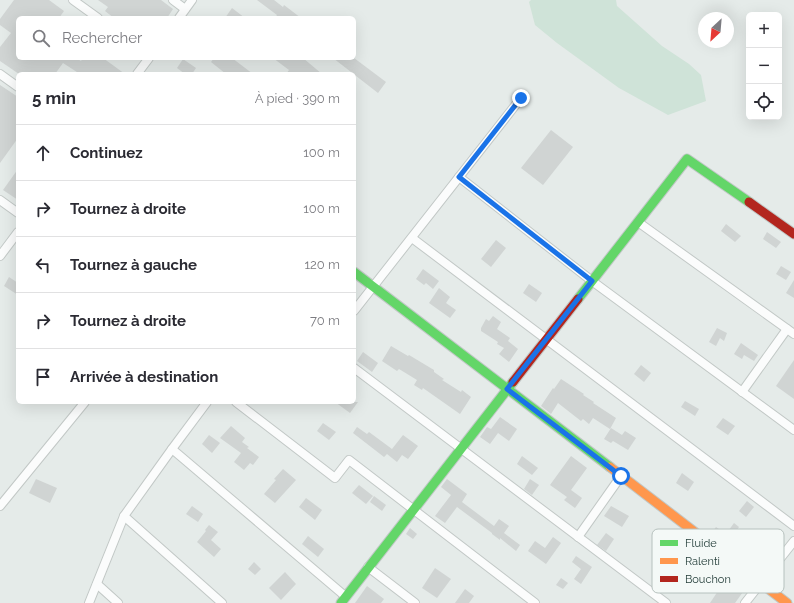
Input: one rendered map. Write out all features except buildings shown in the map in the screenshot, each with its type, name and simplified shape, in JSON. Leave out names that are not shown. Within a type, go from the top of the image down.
[{"type":"street","points":[[73,0],[95,16]]},
{"type":"street","points":[[173,0],[185,9]]},
{"type":"street","points":[[180,16],[192,0]]},
{"type":"street","points":[[138,72],[148,60]]},
{"type":"street","points":[[0,74],[16,86]]},
{"type":"street","points":[[356,308],[521,98]]},
{"type":"street","points":[[172,449],[343,599],[687,159],[794,234]]},
{"type":"street","points":[[459,177],[592,281],[794,430]]},
{"type":"street","points":[[0,200],[16,212]]},
{"type":"street","points":[[638,222],[791,332],[742,392]]},
{"type":"street","points":[[0,256],[16,235]]},
{"type":"street","points":[[412,238],[794,526]]},
{"type":"street","points":[[356,274],[690,529]]},
{"type":"street","points":[[356,369],[652,592]]},
{"type":"street","points":[[0,506],[83,404]]},
{"type":"street","points":[[89,603],[124,516],[206,404]]},
{"type":"street","points":[[239,404],[335,478],[349,460],[535,603]]},
{"type":"street","points":[[578,537],[621,476]]},
{"type":"street","points":[[124,516],[222,603]]},
{"type":"street","points":[[784,554],[794,541]]},
{"type":"street","points":[[368,567],[415,603]]},
{"type":"street","points":[[97,584],[118,603]]},
{"type":"street","points":[[653,593],[666,603]]},
{"type":"street","points":[[745,603],[753,593]]},
{"type":"street","points":[[774,593],[787,603]]},
{"type":"green space","points":[[531,0],[616,0],[617,6],[662,46],[689,64],[701,75],[706,101],[668,115],[619,88],[535,25],[529,2]]},
{"type":"traffic: fast","points":[[578,299],[687,159],[749,202]]},
{"type":"traffic: fast","points":[[356,274],[610,467]]},
{"type":"traffic: fast","points":[[341,603],[513,382]]},
{"type":"traffic: slow","points":[[610,467],[691,529]]},
{"type":"traffic: slow","points":[[774,593],[787,603]]},
{"type":"traffic: jam","points":[[749,202],[794,234]]},
{"type":"traffic: jam","points":[[513,382],[578,299]]},
{"type":"route","points":[[521,98],[459,177],[592,281],[507,389],[621,476]]}]
